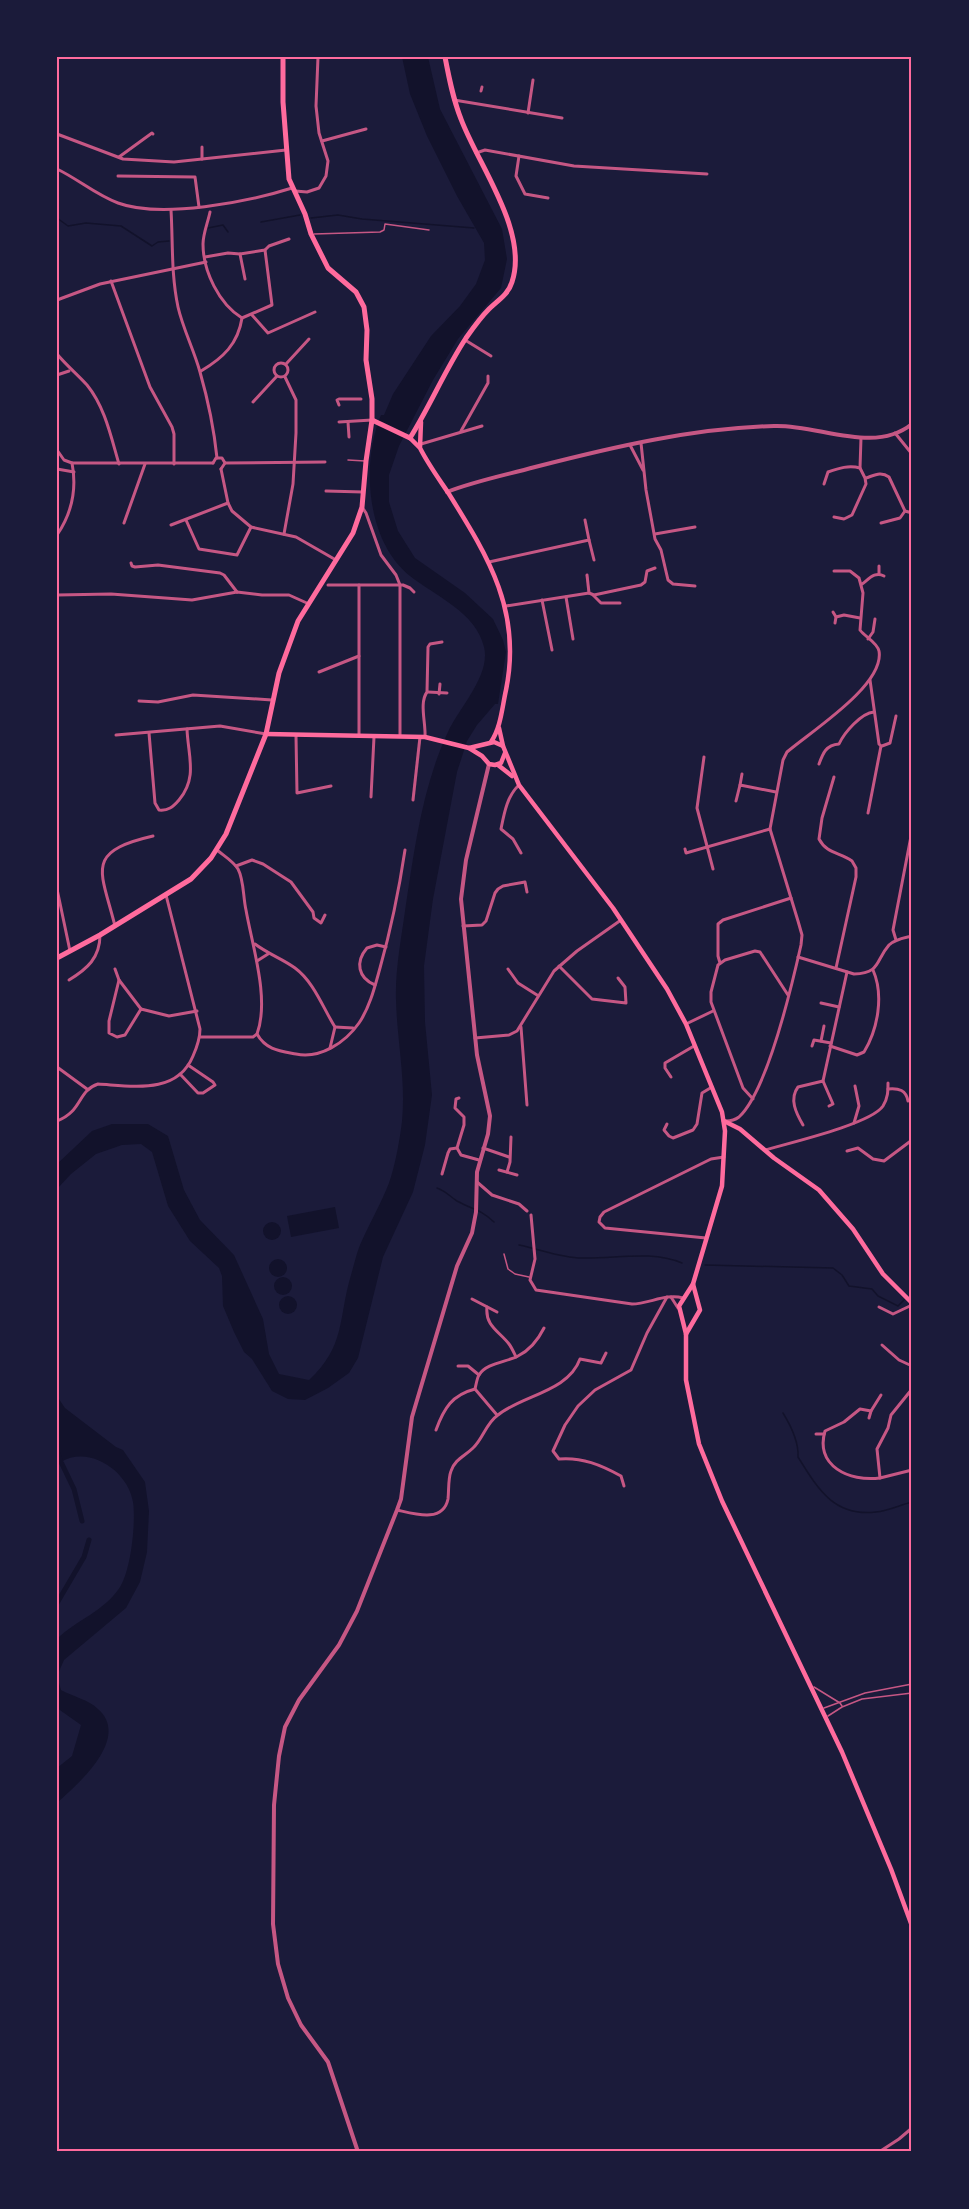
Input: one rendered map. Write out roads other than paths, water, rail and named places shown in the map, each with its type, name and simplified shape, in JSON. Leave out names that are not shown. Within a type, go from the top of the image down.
[{"type":"highway","points":[[57,958],[166,895],[203,868],[217,850],[266,734],[272,700],[288,645],[298,621],[353,533],[362,507],[366,461],[375,422],[366,360],[368,330],[364,307],[356,292],[328,268],[312,237],[306,216],[293,190],[288,173],[286,150],[282,94],[283,57]]},
{"type":"highway","points":[[375,422],[407,437],[421,420],[465,340],[488,310],[507,293],[513,279],[514,242],[510,228],[454,100],[445,57]]},
{"type":"main road","points":[[420,446],[421,420]]},
{"type":"main road","points":[[407,437],[420,446],[489,562],[506,606],[510,666],[499,728],[514,777],[621,920],[667,988],[696,1045],[724,1121],[722,1186],[693,1284],[685,1299],[680,1303],[683,1330],[686,1334]]},
{"type":"main road","points":[[482,756],[483,749],[499,728]]},
{"type":"main road","points":[[266,734],[422,736],[476,749],[488,743],[498,742],[504,749],[505,758],[498,765]]},
{"type":"main road","points":[[476,749],[489,764],[498,765],[514,777]]},
{"type":"main road","points":[[724,1121],[740,1129],[819,1190],[853,1229],[883,1274],[912,1304]]},
{"type":"main road","points":[[693,1284],[700,1310],[686,1334],[686,1380],[699,1444],[717,1489],[826,1717],[866,1808],[912,1926]]},
{"type":"main road","points":[[685,1299],[696,1299]]},
{"type":"main road","points":[[682,1315],[688,1318],[695,1317]]},
{"type":"street","points":[[57,169],[106,198],[141,209],[171,210],[199,207],[293,190],[307,192],[319,188],[327,176],[328,161],[316,106],[318,57]]},
{"type":"street","points":[[528,113],[533,80]]},
{"type":"street","points":[[480,104],[481,96]]},
{"type":"street","points":[[454,100],[562,118]]},
{"type":"street","points":[[322,141],[366,129]]},
{"type":"street","points":[[57,134],[118,157],[174,162],[286,150]]},
{"type":"street","points":[[118,157],[153,134]]},
{"type":"street","points":[[202,147],[202,159]]},
{"type":"street","points":[[476,153],[485,150],[574,166],[707,174]]},
{"type":"street","points":[[519,156],[516,176],[525,194],[548,198]]},
{"type":"street","points":[[118,176],[195,177],[199,207]]},
{"type":"street","points":[[299,202],[307,192]]},
{"type":"street","points":[[171,210],[172,269],[178,309],[200,371],[212,418],[218,458]]},
{"type":"street","points":[[210,212],[203,241],[206,262],[213,282],[224,302],[231,311],[242,318],[272,305],[265,250]]},
{"type":"street","points":[[205,257],[265,250],[269,246],[289,240]]},
{"type":"street","points":[[240,254],[245,279]]},
{"type":"street","points":[[57,300],[111,281],[206,262]]},
{"type":"street","points":[[111,281],[150,387],[172,427],[174,464]]},
{"type":"street","points":[[252,315],[268,333],[315,312]]},
{"type":"street","points":[[200,371],[213,363],[233,344],[240,332],[242,318]]},
{"type":"street","points":[[286,364],[309,339]]},
{"type":"street","points":[[465,340],[491,356]]},
{"type":"street","points":[[57,354],[86,384],[102,408],[119,464]]},
{"type":"street","points":[[276,376],[275,367],[279,363],[286,364]]},
{"type":"street","points":[[285,377],[289,371],[286,364]]},
{"type":"street","points":[[57,375],[70,370]]},
{"type":"street","points":[[276,376],[285,377]]},
{"type":"street","points":[[253,402],[276,376]]},
{"type":"street","points":[[461,432],[488,383],[488,376]]},
{"type":"street","points":[[284,534],[294,463],[296,400],[285,377]]},
{"type":"street","points":[[339,405],[337,400],[339,399],[361,399]]},
{"type":"street","points":[[339,422],[375,422]]},
{"type":"street","points":[[348,422],[349,436]]},
{"type":"street","points":[[447,492],[564,460],[630,445],[717,430],[796,426],[861,438],[882,437],[912,424]]},
{"type":"street","points":[[420,446],[482,426]]},
{"type":"street","points":[[895,433],[912,454]]},
{"type":"street","points":[[834,517],[844,519],[852,515],[866,484],[860,468],[861,438]]},
{"type":"street","points":[[641,443],[654,534],[670,583],[695,586]]},
{"type":"street","points":[[630,445],[644,471]]},
{"type":"street","points":[[57,450],[64,460],[72,463],[213,463],[218,458]]},
{"type":"street","points":[[218,458],[222,458],[225,463]]},
{"type":"street","points":[[225,463],[325,462]]},
{"type":"street","points":[[57,535],[72,503],[75,489],[72,463]]},
{"type":"street","points":[[213,463],[215,468],[220,469]]},
{"type":"street","points":[[220,469],[225,463]]},
{"type":"street","points":[[124,523],[145,464]]},
{"type":"street","points":[[824,484],[828,472],[854,466],[860,468]]},
{"type":"street","points":[[57,469],[74,472]]},
{"type":"street","points":[[220,469],[232,511],[250,527],[296,537],[337,561]]},
{"type":"street","points":[[865,478],[879,473],[889,477],[905,511],[912,513]]},
{"type":"street","points":[[326,491],[363,492]]},
{"type":"street","points":[[171,525],[228,503]]},
{"type":"street","points":[[362,507],[381,555],[396,575],[400,585],[400,735]]},
{"type":"street","points":[[881,523],[900,518],[905,511]]},
{"type":"street","points":[[186,520],[198,549],[237,555],[250,527]]},
{"type":"street","points":[[585,520],[594,560]]},
{"type":"street","points":[[654,534],[695,527]]},
{"type":"street","points":[[489,562],[589,540]]},
{"type":"street","points":[[131,563],[132,566],[137,567],[158,565],[220,573],[237,592]]},
{"type":"street","points":[[879,566],[879,573]]},
{"type":"street","points":[[137,567],[137,572]]},
{"type":"street","points":[[506,606],[640,585],[645,582],[647,571],[655,568]]},
{"type":"street","points":[[724,1121],[736,1119],[753,1099],[759,1087],[788,995],[802,935],[770,829],[783,760],[787,752],[845,706],[870,680],[879,653],[877,646],[860,630],[862,585],[859,578],[850,571],[834,571]]},
{"type":"street","points":[[879,573],[884,576]]},
{"type":"street","points":[[862,585],[879,573]]},
{"type":"street","points":[[587,575],[591,593],[601,603],[620,603]]},
{"type":"street","points":[[328,585],[400,585],[414,592]]},
{"type":"street","points":[[359,585],[359,735]]},
{"type":"street","points":[[57,595],[111,594],[192,600],[237,592],[289,595],[309,604]]},
{"type":"street","points":[[566,597],[573,639]]},
{"type":"street","points":[[543,600],[552,650]]},
{"type":"street","points":[[833,612],[836,617],[835,623]]},
{"type":"street","points":[[836,617],[844,615],[860,618]]},
{"type":"street","points":[[868,639],[873,632],[875,620]]},
{"type":"street","points":[[413,800],[422,736],[424,697],[428,692],[428,647],[430,644],[442,642]]},
{"type":"street","points":[[319,672],[360,656]]},
{"type":"street","points":[[868,813],[881,746],[870,680]]},
{"type":"street","points":[[440,684],[440,693]]},
{"type":"street","points":[[428,692],[447,693]]},
{"type":"street","points":[[139,701],[159,702],[193,695],[272,700]]},
{"type":"street","points":[[819,764],[824,751],[832,744],[839,744],[865,713],[874,712]]},
{"type":"street","points":[[881,746],[888,745],[890,742],[896,716]]},
{"type":"street","points":[[116,735],[220,726],[266,734]]},
{"type":"street","points":[[149,733],[155,804],[159,810],[163,811],[168,810],[186,792],[191,778],[188,729]]},
{"type":"street","points":[[370,797],[374,735]]},
{"type":"street","points":[[296,736],[297,793],[331,786]]},
{"type":"street","points":[[704,757],[697,808],[712,869]]},
{"type":"street","points":[[358,2152],[328,2062],[302,2025],[288,1998],[278,1964],[273,1924],[274,1806],[279,1756],[285,1727],[299,1700],[339,1645],[357,1611],[401,1499],[412,1417],[457,1266],[472,1233],[477,1206],[476,1181],[479,1160],[488,1134],[489,1116],[475,1038],[461,899],[462,878],[474,819],[489,764]]},
{"type":"street","points":[[736,801],[742,774]]},
{"type":"street","points":[[834,777],[819,839],[825,849],[852,861],[856,868],[836,968]]},
{"type":"street","points":[[519,784],[513,790],[507,803],[501,829],[513,839],[521,853]]},
{"type":"street","points":[[740,784],[777,792]]},
{"type":"street","points":[[685,849],[686,853],[770,829]]},
{"type":"street","points":[[896,940],[893,930],[912,831]]},
{"type":"street","points":[[115,926],[103,879],[102,868],[106,857],[126,843],[153,836]]},
{"type":"street","points":[[217,850],[236,866],[241,876],[257,961],[261,1004],[257,1034],[270,1048],[304,1056],[319,1054],[344,1039],[355,1028],[366,1008],[375,986],[386,946],[405,850]]},
{"type":"street","points":[[236,866],[247,861],[257,861],[291,882],[313,912],[314,918],[321,923],[325,915]]},
{"type":"street","points":[[463,927],[482,925],[486,921],[495,892],[503,886],[525,882],[527,892]]},
{"type":"street","points":[[57,889],[70,952]]},
{"type":"street","points":[[57,1121],[68,1116],[78,1107],[87,1089],[98,1084],[149,1087],[166,1083],[180,1074],[188,1065],[200,1037],[197,1011],[166,895]]},
{"type":"street","points":[[753,1099],[743,1088],[713,1011],[711,992],[720,963],[718,924],[723,920],[791,898]]},
{"type":"street","points":[[475,1038],[509,1035],[521,1027],[537,995],[559,966],[621,920]]},
{"type":"street","points":[[69,980],[91,964],[96,956],[100,935]]},
{"type":"street","points":[[798,957],[846,972],[863,974],[873,970],[889,945],[896,940],[912,936]]},
{"type":"street","points":[[253,943],[268,954],[296,968],[306,979],[334,1027],[329,1049]]},
{"type":"street","points":[[375,986],[361,975],[360,961],[367,948],[377,945],[386,946]]},
{"type":"street","points":[[720,963],[750,952],[760,952],[788,995]]},
{"type":"street","points":[[257,961],[268,954]]},
{"type":"street","points":[[559,966],[592,999],[626,1003],[625,987],[618,978]]},
{"type":"street","points":[[114,969],[119,980],[141,1009],[169,1016],[197,1011]]},
{"type":"street","points":[[508,969],[518,983],[537,995]]},
{"type":"street","points":[[812,1046],[814,1040],[857,1055],[864,1052],[868,1045],[879,1002],[878,981],[873,970]]},
{"type":"street","points":[[835,1109],[831,1105],[824,1081],[846,972]]},
{"type":"street","points":[[119,980],[109,1021],[109,1033],[117,1037],[125,1035],[141,1009]]},
{"type":"street","points":[[821,1003],[839,1007]]},
{"type":"street","points":[[686,1024],[713,1011]]},
{"type":"street","points":[[821,1041],[824,1026]]},
{"type":"street","points":[[334,1027],[355,1028]]},
{"type":"street","points":[[521,1027],[527,1105]]},
{"type":"street","points":[[200,1037],[248,1037],[257,1034]]},
{"type":"street","points":[[671,1077],[665,1068],[665,1063],[696,1045]]},
{"type":"street","points":[[180,1074],[198,1093],[212,1089],[213,1082],[188,1065]]},
{"type":"street","points":[[57,1067],[87,1089]]},
{"type":"street","points":[[800,1123],[793,1102],[795,1090],[798,1087],[824,1081]]},
{"type":"street","points":[[765,1150],[854,1123],[874,1114],[883,1107],[888,1083]]},
{"type":"street","points":[[854,1123],[859,1106],[855,1086]]},
{"type":"street","points":[[667,1124],[664,1130],[669,1137],[673,1138],[693,1130],[700,1116],[702,1093],[712,1088]]},
{"type":"street","points":[[888,1089],[900,1089],[908,1101]]},
{"type":"street","points":[[459,1098],[456,1099],[454,1108],[464,1117],[464,1125],[457,1148],[461,1155],[479,1160]]},
{"type":"street","points":[[507,1172],[510,1162],[511,1137]]},
{"type":"street","points":[[847,1151],[858,1148],[873,1159],[884,1161],[912,1140]]},
{"type":"street","points":[[442,1174],[447,1153],[450,1149],[457,1148]]},
{"type":"street","points":[[483,1148],[509,1157]]},
{"type":"street","points":[[708,1238],[605,1228],[599,1222],[604,1212],[711,1159],[724,1157]]},
{"type":"street","points":[[499,1170],[517,1175]]},
{"type":"street","points":[[476,1181],[492,1195],[519,1204],[527,1211]]},
{"type":"street","points":[[531,1215],[535,1252],[535,1265],[531,1277],[532,1286],[536,1290],[642,1304],[669,1297],[685,1299]]},
{"type":"street","points":[[669,1297],[679,1309]]},
{"type":"street","points":[[624,1485],[621,1476],[606,1468],[581,1459],[559,1460],[553,1451],[565,1425],[578,1406],[595,1390],[631,1370],[647,1333],[669,1297]]},
{"type":"street","points":[[472,1299],[497,1312]]},
{"type":"street","points":[[879,1307],[893,1314],[912,1304]]},
{"type":"street","points":[[487,1307],[487,1320],[495,1332],[508,1343],[516,1357]]},
{"type":"street","points":[[475,1389],[479,1375],[490,1367],[516,1357],[536,1343],[544,1328]]},
{"type":"street","points":[[882,1345],[899,1360],[912,1366]]},
{"type":"street","points":[[397,1510],[432,1516],[441,1512],[447,1502],[451,1471],[456,1462],[472,1449],[497,1415],[555,1385],[577,1367],[580,1359],[601,1363],[606,1353]]},
{"type":"street","points":[[458,1366],[468,1366],[479,1375]]},
{"type":"street","points":[[475,1389],[497,1415]]},
{"type":"street","points":[[436,1430],[448,1403],[458,1395],[475,1389]]},
{"type":"street","points":[[880,1478],[877,1449],[895,1409],[912,1389]]},
{"type":"street","points":[[869,1418],[881,1395]]},
{"type":"street","points":[[871,1411],[860,1409],[844,1422],[825,1431],[825,1454],[831,1465],[837,1470],[870,1479],[912,1470]]},
{"type":"street","points":[[816,1434],[824,1434]]},
{"type":"street","points":[[879,2152],[912,2128]]},
{"type":"lane","points":[[312,237],[323,233],[381,232],[385,224],[429,230]]},
{"type":"lane","points":[[312,237],[323,233]]},
{"type":"lane","points":[[348,460],[366,461]]},
{"type":"lane","points":[[504,1254],[508,1269],[515,1274],[531,1277]]},
{"type":"lane","points":[[822,1708],[865,1693],[912,1684]]},
{"type":"lane","points":[[810,1685],[840,1703],[842,1707]]},
{"type":"lane","points":[[826,1717],[842,1707],[868,1697],[912,1693]]},
{"type":"waterway","points":[[261,222],[300,215]]},
{"type":"waterway","points":[[311,218],[338,215],[474,228]]},
{"type":"waterway","points":[[57,218],[68,226],[86,223],[121,226],[152,246],[158,242],[169,241]]},
{"type":"waterway","points":[[208,228],[223,225],[228,232]]},
{"type":"waterway","points":[[437,1188],[494,1222]]},
{"type":"waterway","points":[[519,1245],[574,1258],[645,1256],[682,1263]]},
{"type":"waterway","points":[[705,1265],[833,1268],[842,1275],[849,1286],[872,1289],[878,1296],[898,1306],[904,1300]]},
{"type":"waterway","points":[[783,1413],[794,1434],[798,1457],[820,1490],[838,1505],[849,1510],[876,1512],[912,1502]]},
{"type":"waterway","points":[[57,1450],[74,1489],[82,1521]]},
{"type":"waterway","points":[[57,1603],[84,1557],[89,1540]]}]
